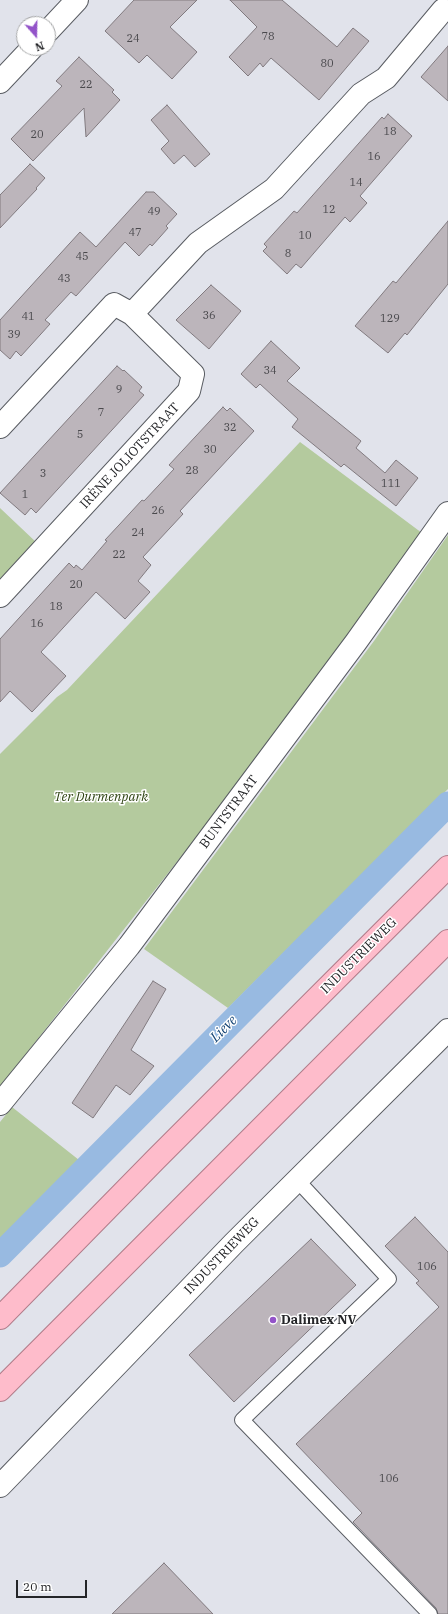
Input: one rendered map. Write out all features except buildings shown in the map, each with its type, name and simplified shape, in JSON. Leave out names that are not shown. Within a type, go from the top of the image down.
[{"type":"highway","name":"INDUSTRIEWEG","points":[[0,1318],[167,1148],[448,867]]},
{"type":"highway","points":[[0,1390],[448,941]]},
{"type":"street","points":[[56,22],[77,0]]},
{"type":"street","points":[[0,427],[114,304],[132,314],[198,243],[274,189],[360,94],[386,78],[440,8]]},
{"type":"street","points":[[3,74],[23,56]]},
{"type":"street","name":"IRÈNE JOLIOTSTRAAT","points":[[0,596],[189,392],[193,374],[132,314]]},
{"type":"street","name":"BUNTSTRAAT","points":[[0,1104],[133,940],[356,642],[448,513]]},
{"type":"street","name":"INDUSTRIEWEG","points":[[0,1486],[234,1243],[448,1030]]},
{"type":"lane","points":[[296,1180],[389,1279],[242,1420],[430,1614]]},
{"type":"green space","name":"Ter Durmenpark","points":[[300,442],[422,533],[286,721],[0,1087],[0,754],[57,697],[67,690]]},
{"type":"green space","points":[[0,508],[37,543],[0,583]]},
{"type":"green space","points":[[448,535],[448,789],[228,1008],[144,949],[374,641]]},
{"type":"green space","points":[[12,1107],[79,1160],[58,1180],[0,1243],[0,1122]]},
{"type":"waterway","name":"Lieve","points":[[0,1255],[448,804]]},
{"type":"place","name":"Dalimex NV","points":[[273,1320]]}]
